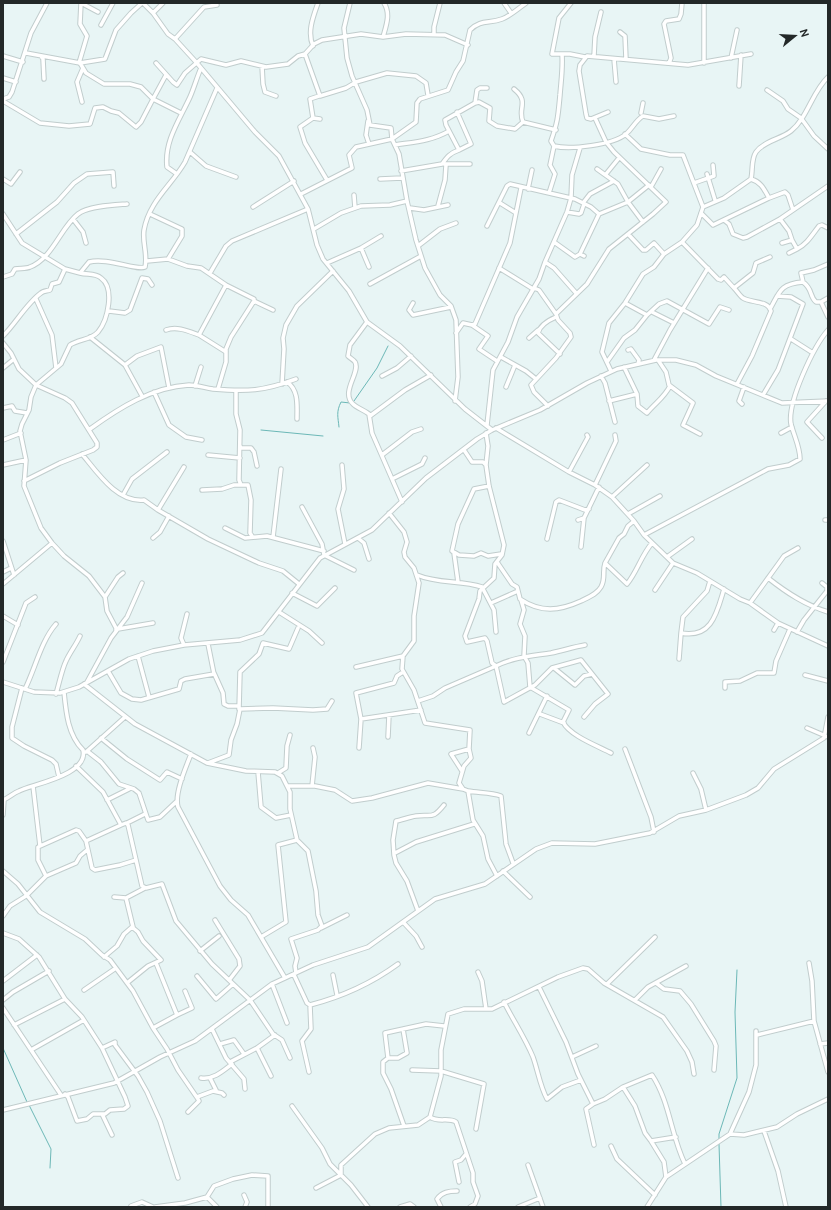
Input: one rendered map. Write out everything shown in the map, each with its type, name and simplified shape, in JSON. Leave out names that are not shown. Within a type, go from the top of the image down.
[{"type":"street","points":[[47,3],[31,33],[26,53],[11,94],[3,100],[38,122],[69,126],[89,124],[95,108],[100,107],[119,113],[136,127],[141,122],[166,75]]},
{"type":"street","points":[[98,12],[81,3],[80,24],[87,36],[81,63],[83,69],[104,84],[130,84],[142,87],[153,99],[181,113]]},
{"type":"street","points":[[101,25],[113,3]]},
{"type":"street","points":[[26,53],[81,63],[105,59],[116,30],[131,13],[143,3],[153,13],[168,34],[175,39],[196,62],[255,132],[279,156],[308,209],[317,245],[326,263],[349,291],[367,322],[411,356],[455,401],[487,425],[569,472],[597,486],[612,497],[634,521],[644,535],[673,563],[691,570],[740,599],[750,603],[778,623],[828,646]]},
{"type":"street","points":[[153,13],[163,3]]},
{"type":"street","points":[[313,46],[310,37],[312,17],[318,3]]},
{"type":"street","points":[[350,3],[344,28],[347,58],[352,76],[356,82],[361,99],[367,110],[368,120],[366,135],[370,144]]},
{"type":"street","points":[[383,37],[388,22],[388,12],[384,3]]},
{"type":"street","points":[[434,34],[434,26],[440,3]]},
{"type":"street","points":[[504,3],[511,14]]},
{"type":"street","points":[[301,194],[352,168],[349,155],[356,147],[384,142],[416,122],[417,103],[422,97],[446,92],[448,90],[463,61],[468,45],[470,30],[476,24],[497,21],[511,14],[526,3]]},
{"type":"street","points":[[571,3],[559,18],[552,54],[585,57],[594,56],[688,65],[751,54]]},
{"type":"street","points":[[669,63],[671,58],[664,24],[666,21],[679,19],[682,3]]},
{"type":"street","points":[[704,3],[704,63]]},
{"type":"street","points":[[175,39],[204,7],[217,5]]},
{"type":"street","points":[[594,56],[595,37],[601,12]]},
{"type":"street","points":[[731,58],[737,30]]},
{"type":"street","points":[[620,32],[625,36],[626,59]]},
{"type":"street","points":[[156,63],[177,85],[183,75],[196,62],[203,59],[226,65],[241,61],[268,67],[288,64],[298,56],[305,54],[322,40],[361,34],[383,37],[406,34],[445,35],[468,45]]},
{"type":"street","points":[[305,54],[313,73],[319,96]]},
{"type":"street","points":[[550,193],[555,174],[550,165],[554,146],[551,141],[556,130],[559,116],[560,94],[564,71],[562,54]]},
{"type":"street","points":[[739,86],[741,55]]},
{"type":"street","points":[[3,56],[23,62]]},
{"type":"street","points":[[41,56],[43,59],[44,78]]},
{"type":"street","points":[[585,57],[579,71],[583,104],[587,118],[595,118],[608,112]]},
{"type":"street","points":[[614,59],[616,82]]},
{"type":"street","points":[[262,66],[263,84],[266,92],[276,96]]},
{"type":"street","points":[[177,174],[167,167],[168,144],[181,113],[190,98],[201,68]]},
{"type":"street","points":[[82,102],[77,82],[83,69]]},
{"type":"street","points":[[313,118],[310,99],[346,88],[356,82],[387,74],[416,76],[426,83],[428,95]]},
{"type":"street","points":[[703,207],[715,200],[724,198],[751,179],[755,153],[761,147],[787,135],[795,128],[816,91],[828,77]]},
{"type":"street","points":[[3,78],[16,82]]},
{"type":"street","points":[[80,273],[91,262],[113,262],[141,269],[145,267],[147,261],[144,232],[150,214],[158,197],[177,174],[190,152],[217,88]]},
{"type":"street","points":[[475,103],[477,90],[480,88],[487,88]]},
{"type":"street","points":[[514,89],[521,95],[524,103],[521,117],[524,122],[556,130]]},
{"type":"street","points":[[767,90],[777,96],[788,109],[801,118],[814,136],[828,149]]},
{"type":"street","points":[[459,150],[445,120],[475,103],[479,102],[490,108],[489,120],[497,126],[515,129],[524,122]]},
{"type":"street","points":[[554,146],[580,148],[606,142],[625,134],[641,116],[643,103]]},
{"type":"street","points":[[438,206],[445,180],[444,159],[452,153],[471,144],[457,112]]},
{"type":"street","points":[[641,116],[659,119],[674,116]]},
{"type":"street","points":[[320,119],[313,118],[300,127],[305,143],[327,180]]},
{"type":"street","points":[[529,338],[556,315],[591,278],[606,252],[666,202],[619,158],[606,142],[595,118]]},
{"type":"street","points":[[368,120],[372,126],[391,128],[392,138],[399,154],[402,178],[421,256],[440,295],[451,307],[456,320],[458,377],[455,401]]},
{"type":"street","points":[[395,145],[433,139],[449,131]]},
{"type":"street","points":[[611,371],[602,352],[609,323],[625,303],[640,278],[654,267],[664,254],[682,242],[697,224],[703,207],[683,155],[670,155],[641,148],[625,134]]},
{"type":"street","points":[[487,425],[492,373],[501,357],[517,317],[539,279],[567,212],[571,198],[572,175],[580,148]]},
{"type":"street","points":[[190,152],[206,166],[236,177]]},
{"type":"street","points":[[606,174],[619,158]]},
{"type":"street","points":[[401,171],[444,164],[470,164]]},
{"type":"street","points":[[694,182],[708,176],[715,175],[713,165]]},
{"type":"street","points":[[597,168],[618,184],[628,202],[643,222]]},
{"type":"street","points":[[554,242],[575,257],[580,254],[599,214],[628,202],[650,186],[661,169]]},
{"type":"street","points":[[528,189],[532,170]]},
{"type":"street","points":[[3,179],[11,184],[20,172]]},
{"type":"street","points":[[16,234],[57,202],[74,183],[87,174],[113,172],[114,186]]},
{"type":"street","points":[[708,176],[715,200]]},
{"type":"street","points":[[380,179],[402,178]]},
{"type":"street","points":[[751,179],[758,181],[762,185],[768,198]]},
{"type":"street","points":[[254,207],[294,181]]},
{"type":"street","points":[[567,212],[581,213],[584,203],[590,194],[614,181]]},
{"type":"street","points":[[487,226],[508,185],[571,198],[584,203],[599,214]]},
{"type":"street","points":[[724,220],[729,224],[733,234],[743,238],[780,220],[792,210],[828,186]]},
{"type":"street","points":[[472,325],[510,243],[521,188]]},
{"type":"street","points":[[701,213],[713,225],[768,198],[785,192],[788,195],[792,210]]},
{"type":"street","points":[[354,195],[355,208]]},
{"type":"street","points":[[314,229],[341,213],[365,204],[390,205],[407,201]]},
{"type":"street","points":[[500,203],[516,213]]},
{"type":"street","points":[[3,277],[12,274],[15,269],[31,267],[44,257],[54,247],[73,219],[84,212],[109,205],[127,204]]},
{"type":"street","points":[[410,208],[424,210],[448,205]]},
{"type":"street","points":[[210,273],[226,246],[232,241],[308,209]]},
{"type":"street","points":[[3,214],[22,243],[65,269],[80,273],[96,274],[106,282],[108,287],[109,311],[99,331],[90,337],[70,345],[62,362],[36,385],[22,424],[21,433],[26,460],[24,481],[25,489],[42,528],[52,543],[64,556],[89,576],[105,597],[107,611],[117,630]]},
{"type":"street","points":[[150,214],[182,229],[182,236],[168,259]]},
{"type":"street","points":[[73,219],[83,232],[86,243]]},
{"type":"street","points":[[780,220],[789,231],[797,249]]},
{"type":"street","points":[[418,246],[440,229],[456,223]]},
{"type":"street","points":[[789,253],[802,246],[815,233],[818,226],[822,225],[827,228]]},
{"type":"street","points":[[628,234],[643,250],[646,250],[654,243],[664,254]]},
{"type":"street","points":[[326,263],[361,248],[381,236]]},
{"type":"street","points":[[782,243],[792,240]]},
{"type":"street","points":[[682,242],[718,279],[721,280],[724,277],[743,298],[756,301],[768,306],[770,309]]},
{"type":"street","points":[[361,248],[369,267]]},
{"type":"street","points":[[580,254],[584,256]]},
{"type":"street","points":[[370,284],[421,256]]},
{"type":"street","points":[[734,288],[753,273],[756,263],[770,257]]},
{"type":"street","points":[[147,261],[168,259],[187,266],[201,268],[226,285],[252,297],[254,301],[272,310]]},
{"type":"street","points":[[545,262],[554,268],[576,293]]},
{"type":"street","points":[[803,282],[801,273],[814,270],[828,264]]},
{"type":"street","points":[[499,268],[533,289],[539,290],[567,328],[571,337],[560,354],[536,379],[531,388],[548,406]]},
{"type":"street","points":[[656,360],[674,323],[708,268]]},
{"type":"street","points":[[3,336],[18,321],[30,302],[36,299],[41,293],[50,290],[52,284],[59,282],[65,269]]},
{"type":"street","points":[[282,384],[284,349],[283,338],[286,325],[297,306],[333,271]]},
{"type":"street","points":[[109,311],[125,313],[130,310],[142,278],[148,279],[152,285]]},
{"type":"street","points":[[737,384],[763,330],[770,309],[782,287],[803,282],[809,286],[816,302],[821,302],[828,298]]},
{"type":"street","points":[[199,335],[226,285]]},
{"type":"street","points":[[763,396],[778,370],[803,304],[791,297],[777,296]]},
{"type":"street","points":[[36,299],[52,332],[56,368]]},
{"type":"street","points":[[218,389],[226,352],[233,332],[254,301]]},
{"type":"street","points":[[607,362],[624,338],[635,330],[647,315],[663,301],[671,302],[709,324],[720,307],[729,310]]},
{"type":"street","points":[[821,302],[828,317]]},
{"type":"street","points":[[413,303],[409,310],[413,316],[451,307]]},
{"type":"street","points":[[625,303],[647,315]]},
{"type":"street","points":[[652,312],[674,323]]},
{"type":"street","points":[[367,322],[350,345],[347,354],[356,363],[349,388],[351,402],[368,412],[370,416],[371,429],[402,502]]},
{"type":"street","points":[[456,333],[463,323],[472,325],[488,336],[479,348],[497,362]]},
{"type":"street","points":[[166,330],[172,328],[199,335],[226,352]]},
{"type":"street","points":[[538,330],[540,337],[560,354]]},
{"type":"street","points":[[644,535],[768,469],[799,461],[800,455],[791,420],[793,404],[801,377],[820,339],[828,330]]},
{"type":"street","points":[[90,337],[125,365],[142,396]]},
{"type":"street","points":[[791,339],[813,353]]},
{"type":"street","points":[[3,343],[19,369],[36,385],[67,400],[74,406],[96,440],[97,447],[24,481]]},
{"type":"street","points":[[125,365],[137,356],[161,347],[169,388]]},
{"type":"street","points":[[628,350],[631,349],[638,360],[638,364]]},
{"type":"street","points":[[382,376],[397,368],[411,356]]},
{"type":"street","points":[[501,357],[536,379]]},
{"type":"street","points":[[3,368],[14,359]]},
{"type":"street","points":[[656,360],[666,372],[670,386],[693,403],[683,425],[700,434]]},
{"type":"street","points":[[3,682],[43,694],[56,694],[85,683],[138,656],[184,645],[208,644],[256,635],[266,630],[292,593],[324,553],[372,530],[426,478],[486,433],[548,406],[611,371],[656,360],[676,360],[696,365],[716,376],[782,403],[793,404],[827,401]]},
{"type":"street","points":[[506,387],[515,365]]},
{"type":"street","points":[[195,386],[201,367]]},
{"type":"street","points":[[624,367],[637,394],[638,406],[647,413],[658,400],[664,397],[670,386]]},
{"type":"street","points":[[370,416],[405,390],[431,375]]},
{"type":"street","points":[[601,376],[605,383],[615,422]]},
{"type":"street","points":[[90,429],[142,396],[169,388],[195,386],[236,391],[263,389],[296,379]]},
{"type":"street","points":[[287,382],[293,387],[297,398],[297,419]]},
{"type":"street","points":[[742,404],[739,401],[744,387]]},
{"type":"street","points":[[236,391],[237,416],[240,430],[239,480],[241,485]]},
{"type":"street","points":[[154,392],[169,425],[186,437],[202,440]]},
{"type":"street","points":[[609,401],[637,394]]},
{"type":"street","points":[[822,438],[807,422],[827,401]]},
{"type":"street","points":[[3,408],[12,406],[16,411],[27,413]]},
{"type":"street","points":[[781,433],[792,427]]},
{"type":"street","points":[[382,455],[412,432],[421,429]]},
{"type":"street","points":[[3,440],[21,433]]},
{"type":"street","points":[[486,433],[488,446],[486,465],[489,486],[504,542],[493,579],[482,587],[465,636],[466,640],[467,642],[484,638],[487,641],[492,663],[496,666],[504,702],[530,687],[554,668],[581,660],[608,694],[595,704],[584,717]]},
{"type":"street","points":[[569,472],[588,437],[587,435]]},
{"type":"street","points":[[581,547],[584,518],[616,441],[615,435]]},
{"type":"street","points":[[239,445],[241,448],[251,448],[254,452],[257,466]]},
{"type":"street","points":[[464,450],[472,462],[483,462],[486,465]]},
{"type":"street","points":[[123,495],[132,479],[167,452]]},
{"type":"street","points":[[82,454],[100,475],[123,495],[135,500],[144,500],[158,510],[203,536],[266,566],[283,571],[299,584]]},
{"type":"street","points":[[208,455],[240,458]]},
{"type":"street","points":[[392,479],[422,464],[425,458]]},
{"type":"street","points":[[3,464],[26,460]]},
{"type":"street","points":[[342,465],[344,489],[338,509],[344,544]]},
{"type":"street","points":[[612,497],[647,465]]},
{"type":"street","points":[[158,510],[184,467]]},
{"type":"street","points":[[273,537],[281,470]]},
{"type":"street","points":[[202,490],[222,489],[231,485],[247,485],[249,487],[251,500],[250,533],[252,536]]},
{"type":"street","points":[[458,582],[452,548],[455,535],[467,503],[475,488],[489,486]]},
{"type":"street","points":[[628,514],[660,496]]},
{"type":"street","points":[[547,539],[556,502],[559,500],[585,510],[589,508]]},
{"type":"street","points":[[302,506],[324,553]]},
{"type":"street","points":[[356,667],[402,656],[414,641],[414,616],[419,586],[417,575],[414,568],[405,557],[407,542],[404,532],[389,513]]},
{"type":"street","points":[[153,538],[160,532],[170,516]]},
{"type":"street","points":[[578,520],[584,518]]},
{"type":"street","points":[[521,600],[531,606],[546,609],[569,607],[594,594],[599,590],[605,578],[603,569],[618,538],[624,534],[628,526],[634,521]]},
{"type":"street","points":[[225,528],[241,537],[273,537],[324,553],[354,570]]},
{"type":"street","points":[[358,538],[364,543],[369,560]]},
{"type":"street","points":[[666,557],[692,539]]},
{"type":"street","points":[[3,541],[14,575]]},
{"type":"street","points":[[3,584],[52,543]]},
{"type":"street","points":[[605,563],[627,584],[633,577],[646,550],[652,543]]},
{"type":"street","points":[[750,603],[784,556],[798,548]]},
{"type":"street","points":[[454,553],[474,556],[481,554],[488,556],[501,554]]},
{"type":"street","points":[[497,562],[518,592],[521,600],[524,612],[520,624],[525,636],[524,656],[528,663],[530,687]]},
{"type":"street","points":[[655,590],[673,563]]},
{"type":"street","points":[[3,572],[11,568]]},
{"type":"street","points":[[105,597],[118,577],[123,573]]},
{"type":"street","points":[[417,575],[437,581],[469,583],[482,587],[495,613],[496,632]]},
{"type":"street","points":[[768,578],[794,597],[814,608],[828,612]]},
{"type":"street","points":[[679,659],[683,617],[707,591],[710,581]]},
{"type":"street","points":[[85,683],[117,630],[127,618],[142,583]]},
{"type":"street","points":[[797,632],[804,620],[823,598],[827,589],[822,583]]},
{"type":"street","points":[[292,593],[317,606],[334,588]]},
{"type":"street","points":[[681,633],[700,633],[708,628],[724,589]]},
{"type":"street","points":[[491,603],[518,592]]},
{"type":"street","points":[[3,662],[26,603],[34,597]]},
{"type":"street","points":[[823,598],[828,598]]},
{"type":"street","points":[[279,612],[310,630],[322,643]]},
{"type":"street","points":[[184,645],[181,638],[187,614]]},
{"type":"street","points":[[3,616],[18,625]]},
{"type":"street","points":[[117,630],[153,623]]},
{"type":"street","points":[[774,630],[778,623]]},
{"type":"street","points":[[56,624],[38,656],[35,668],[23,689],[12,727],[12,738],[24,746],[52,760],[56,764],[59,777]]},
{"type":"street","points":[[207,763],[229,755],[231,740],[238,724],[240,672],[259,654],[263,643],[289,649],[298,628]]},
{"type":"street","points":[[725,688],[725,682],[740,681],[757,673],[774,673],[776,661],[790,629]]},
{"type":"street","points":[[56,694],[59,678],[64,672],[66,661],[80,636]]},
{"type":"street","points":[[208,644],[214,673],[223,693],[224,704],[228,706],[313,710],[327,709],[332,701]]},
{"type":"street","points":[[418,701],[506,661],[524,656],[552,653],[584,645]]},
{"type":"street","points":[[3,650],[8,652]]},
{"type":"street","points":[[138,656],[149,697]]},
{"type":"street","points":[[402,656],[403,672],[411,683],[421,710],[422,719],[427,724],[451,726],[470,730],[469,749],[471,758],[459,780],[463,789]]},
{"type":"street","points":[[554,668],[575,685],[584,676],[592,674]]},
{"type":"street","points":[[108,670],[117,688],[125,696],[137,701],[180,689],[181,681],[185,679],[208,676],[214,673]]},
{"type":"street","points":[[359,748],[361,719],[356,696],[358,692],[394,683],[396,676],[403,672]]},
{"type":"street","points":[[805,675],[828,681]]},
{"type":"street","points":[[85,683],[140,727],[207,763],[258,772],[278,773],[286,768],[287,746],[290,735]]},
{"type":"street","points":[[530,687],[569,710],[564,723]]},
{"type":"street","points":[[64,692],[66,715],[72,736],[85,753],[101,762],[119,784],[129,789],[134,789],[139,793],[148,820],[160,818],[177,801]]},
{"type":"street","points":[[529,733],[540,714],[547,696]]},
{"type":"street","points":[[361,719],[421,710]]},
{"type":"street","points":[[540,714],[564,723],[581,738],[611,753]]},
{"type":"street","points":[[388,737],[389,715]]},
{"type":"street","points":[[3,815],[3,800],[19,791],[59,777],[76,766],[85,753],[125,716]]},
{"type":"street","points":[[3,1110],[63,1094],[110,1085],[134,1071],[195,1041],[272,984],[313,965],[368,947],[439,896],[470,890],[489,882],[513,863],[536,849],[548,844],[595,844],[654,832],[679,816],[706,810],[730,802],[755,790],[774,769],[821,741],[827,734],[828,717]]},
{"type":"street","points":[[807,728],[827,734]]},
{"type":"street","points":[[101,738],[127,759],[160,780],[167,772],[182,779]]},
{"type":"street","points":[[312,786],[315,757],[313,748]]},
{"type":"street","points":[[462,772],[451,754],[469,749]]},
{"type":"street","points":[[625,749],[651,817],[654,832]]},
{"type":"street","points":[[191,754],[182,779],[177,801],[178,807],[220,886],[231,900],[248,915],[285,978]]},
{"type":"street","points":[[76,766],[103,792],[121,825]]},
{"type":"street","points":[[258,772],[261,807],[276,818],[291,816]]},
{"type":"street","points":[[278,773],[282,776],[288,786],[291,816],[297,840],[308,851],[321,928]]},
{"type":"street","points":[[693,773],[701,789],[706,810]]},
{"type":"street","points":[[288,786],[312,786],[336,790],[352,801],[372,798],[428,783],[463,789],[477,794],[496,794],[501,796],[506,844],[513,863]]},
{"type":"street","points":[[33,786],[40,846],[37,853],[38,860],[46,876]]},
{"type":"street","points":[[107,800],[129,789]]},
{"type":"street","points":[[468,791],[474,824],[482,836],[488,859],[496,876]]},
{"type":"street","points":[[418,910],[407,881],[396,863],[393,840],[396,821],[417,816],[430,817],[436,815],[444,805]]},
{"type":"street","points":[[86,841],[145,814]]},
{"type":"street","points":[[127,823],[140,883],[144,888]]},
{"type":"street","points":[[394,853],[416,842],[474,824]]},
{"type":"street","points":[[40,846],[53,842],[76,830],[79,830],[86,841],[92,868],[95,870],[126,864],[136,860]]},
{"type":"street","points":[[261,937],[286,922],[278,845],[297,840]]},
{"type":"street","points":[[3,916],[10,906],[26,896],[46,876],[76,863],[80,856],[87,850]]},
{"type":"street","points":[[489,882],[493,870]]},
{"type":"street","points":[[503,871],[530,897]]},
{"type":"street","points":[[3,872],[18,884],[40,912],[86,939],[104,957],[110,960],[146,1011],[153,1028],[178,1070],[197,1097],[199,1101],[188,1112]]},
{"type":"street","points":[[114,897],[126,898],[144,888],[162,884],[176,921],[200,952],[230,979],[233,984],[250,1000],[275,1035],[282,1040],[290,1058]]},
{"type":"street","points":[[126,898],[132,927],[140,934],[143,941],[161,960],[148,966],[127,984]]},
{"type":"street","points":[[309,1072],[302,1041],[311,1029],[310,1005],[307,1003],[295,974],[294,966],[297,958],[291,939],[321,928],[347,915]]},
{"type":"street","points":[[215,920],[239,959],[240,966],[230,979]]},
{"type":"street","points":[[403,922],[416,936],[422,947]]},
{"type":"street","points":[[104,957],[117,946],[124,934],[132,927]]},
{"type":"street","points":[[3,933],[19,939],[37,955],[49,971],[65,999],[84,1020],[102,1048],[128,1106],[124,1109],[112,1109],[102,1114],[93,1114],[87,1119],[77,1121],[68,1097],[63,1094],[3,1008]]},
{"type":"street","points":[[200,952],[219,936]]},
{"type":"street","points":[[607,984],[655,937]]},
{"type":"street","points":[[3,981],[37,955]]},
{"type":"street","points":[[156,963],[178,1015]]},
{"type":"street","points":[[809,963],[812,980],[814,1021],[828,1072]]},
{"type":"street","points":[[310,1005],[354,990],[386,974],[398,964]]},
{"type":"street","points":[[635,1000],[648,987],[686,966]]},
{"type":"street","points":[[84,990],[116,968]]},
{"type":"street","points":[[341,1175],[341,1165],[373,1135],[389,1128],[418,1125],[430,1117],[441,1071],[440,1059],[444,1026],[448,1014],[464,1009],[492,1009],[558,977],[583,968],[588,969],[607,984],[654,1011],[666,1021],[687,1051],[692,1062],[694,1074]]},
{"type":"street","points":[[3,1000],[13,992],[49,971]]},
{"type":"street","points":[[478,972],[482,981],[486,1009]]},
{"type":"street","points":[[333,975],[337,995]]},
{"type":"street","points":[[197,976],[216,999],[233,984]]},
{"type":"street","points":[[656,983],[664,988],[680,991],[691,1004],[716,1046],[714,1070]]},
{"type":"street","points":[[272,984],[288,1023]]},
{"type":"street","points":[[539,987],[593,1104]]},
{"type":"street","points":[[153,1028],[192,1008],[185,991]]},
{"type":"street","points":[[14,1025],[65,999]]},
{"type":"street","points":[[504,1002],[529,1048],[547,1099],[562,1087],[581,1080]]},
{"type":"street","points":[[31,1050],[84,1020]]},
{"type":"street","points":[[646,1207],[666,1177],[730,1134],[749,1092],[756,1066],[756,1033],[814,1021]]},
{"type":"street","points":[[388,1058],[385,1033],[426,1024],[444,1026]]},
{"type":"street","points":[[212,1029],[226,1058],[244,1079],[245,1089]]},
{"type":"street","points":[[403,1029],[407,1053],[398,1058],[388,1058],[383,1062],[383,1074],[391,1089],[404,1126]]},
{"type":"street","points":[[201,1078],[210,1078],[222,1072],[231,1063],[244,1054],[257,1048],[275,1035]]},
{"type":"street","points":[[220,1044],[234,1040],[244,1054]]},
{"type":"street","points":[[102,1048],[115,1042],[114,1045],[134,1071],[147,1092],[160,1121],[178,1178]]},
{"type":"street","points":[[820,1044],[828,1043]]},
{"type":"street","points":[[572,1057],[596,1046]]},
{"type":"street","points":[[257,1048],[271,1076]]},
{"type":"street","points":[[412,1070],[441,1071],[484,1084],[476,1129]]},
{"type":"street","points":[[594,1145],[586,1109],[623,1087],[652,1075],[659,1086],[685,1164]]},
{"type":"street","points":[[210,1078],[216,1090],[224,1095]]},
{"type":"street","points":[[623,1087],[635,1106],[645,1133],[664,1162],[666,1177]]},
{"type":"street","points":[[197,1097],[216,1090]]},
{"type":"street","points":[[730,1134],[744,1135],[781,1126],[797,1114],[828,1099]]},
{"type":"street","points":[[292,1106],[319,1144],[330,1164],[368,1207]]},
{"type":"street","points":[[102,1114],[112,1135]]},
{"type":"street","points":[[430,1117],[436,1120],[456,1122],[478,1196],[475,1204],[470,1207]]},
{"type":"street","points":[[764,1131],[778,1171],[786,1207]]},
{"type":"street","points":[[651,1141],[676,1137]]},
{"type":"street","points":[[612,1146],[616,1160],[655,1195]]},
{"type":"street","points":[[459,1182],[455,1162],[461,1160],[466,1154]]},
{"type":"street","points":[[528,1165],[543,1207]]},
{"type":"street","points":[[131,1206],[142,1202],[154,1207],[185,1203],[207,1197],[214,1186],[233,1179],[252,1175],[268,1176],[268,1207]]},
{"type":"street","points":[[316,1188],[341,1175]]},
{"type":"street","points":[[441,1207],[437,1199],[446,1192],[457,1191]]},
{"type":"street","points":[[244,1195],[247,1202],[245,1207]]},
{"type":"street","points":[[207,1197],[217,1207]]},
{"type":"street","points":[[518,1207],[540,1198]]},
{"type":"street","points":[[400,1207],[410,1204],[414,1207]]},
{"type":"waterway","points":[[354,401],[377,368],[388,346]]},
{"type":"waterway","points":[[339,427],[339,406],[341,402],[350,403]]},
{"type":"waterway","points":[[261,430],[323,436]]},
{"type":"waterway","points":[[719,1140],[719,1134],[737,1078],[735,1012],[737,970]]},
{"type":"waterway","points":[[3,1048],[27,1102]]},
{"type":"waterway","points":[[29,1105],[51,1149],[50,1168]]},
{"type":"waterway","points":[[719,1144],[721,1207]]}]
